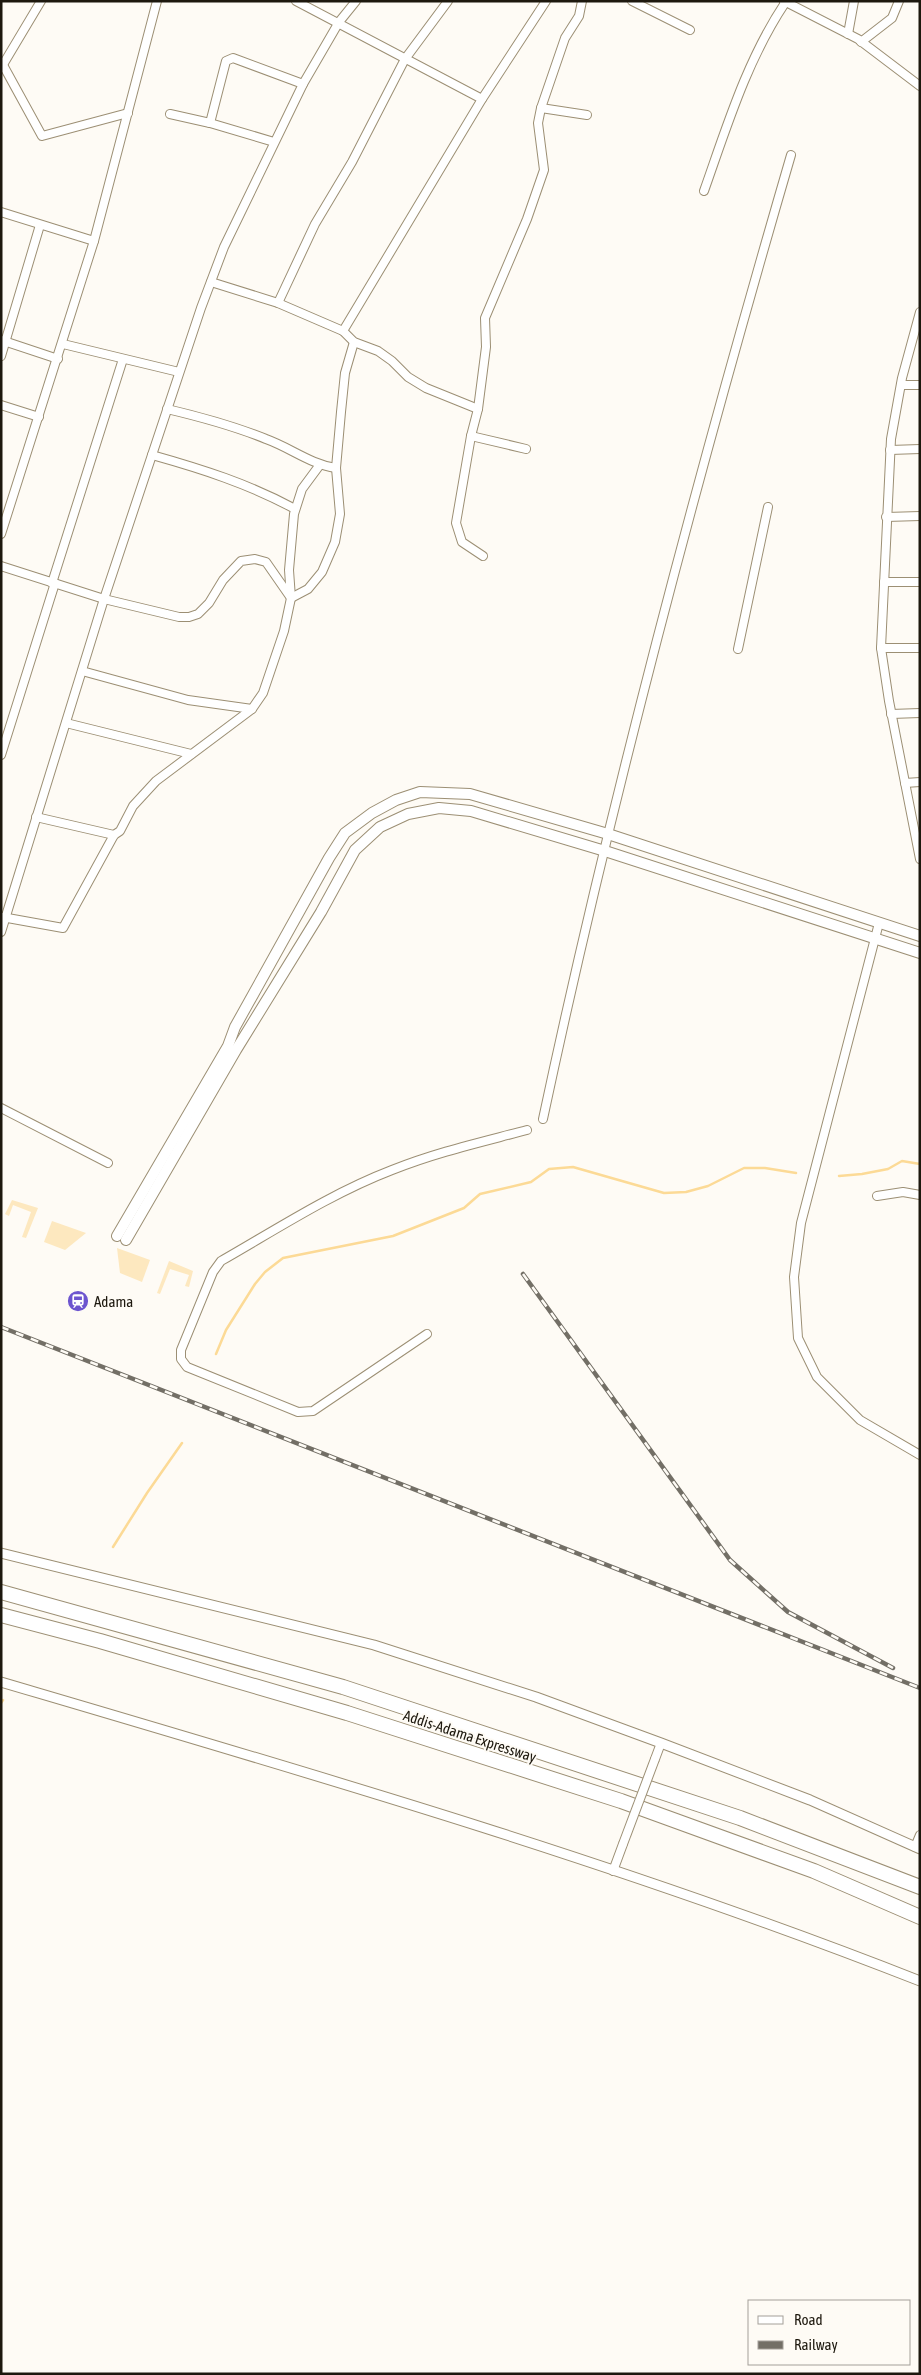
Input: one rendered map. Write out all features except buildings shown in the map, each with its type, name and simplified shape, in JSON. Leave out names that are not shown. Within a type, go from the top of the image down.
[{"type":"highway","name":"Addis-Adama Expressway","points":[[1,1592],[343,1687],[740,1818],[920,1887]]},
{"type":"highway","name":"Addis-Adama Expressway","points":[[1,1615],[100,1640],[338,1710],[621,1802],[814,1871],[920,1917]]},
{"type":"main road","points":[[917,952],[604,851],[471,811],[439,808],[408,814],[380,827],[355,850],[321,912],[122,1238],[228,1046],[235,1027],[345,833],[372,813],[396,800],[420,792],[470,794],[608,834],[919,935]]},
{"type":"street","points":[[40,1],[2,66],[42,136],[128,113]]},
{"type":"street","points":[[1,534],[94,242],[158,1]]},
{"type":"street","points":[[296,1],[482,99]]},
{"type":"street","points":[[1,932],[3,917],[104,598],[211,282],[243,206],[303,84],[339,22],[356,1]]},
{"type":"street","points":[[278,303],[315,224],[352,162],[405,59],[448,1]]},
{"type":"street","points":[[343,331],[482,99],[546,1]]},
{"type":"street","points":[[483,556],[462,542],[456,523],[471,436],[478,409],[486,347],[486,313],[527,219],[544,170],[538,123],[541,108],[565,38],[579,16],[582,1]]},
{"type":"street","points":[[632,1],[690,30]]},
{"type":"street","points":[[848,34],[854,1]]},
{"type":"street","points":[[861,42],[892,18],[899,1]]},
{"type":"street","points":[[704,191],[743,82],[766,32],[784,2],[795,4],[861,42],[920,86]]},
{"type":"street","points":[[210,123],[228,59],[233,58],[303,84]]},
{"type":"street","points":[[541,108],[587,115]]},
{"type":"street","points":[[170,114],[210,123],[274,142]]},
{"type":"street","points":[[543,1119],[570,990],[654,651],[749,298],[791,156]]},
{"type":"street","points":[[1,212],[94,242]]},
{"type":"street","points":[[1,356],[3,341],[40,224]]},
{"type":"street","points":[[211,282],[278,303],[343,331],[354,342],[378,351],[392,361],[408,377],[426,388],[478,409]]},
{"type":"street","points":[[919,317],[901,385],[890,450],[881,648],[891,714],[920,859]]},
{"type":"street","points":[[3,341],[58,358]]},
{"type":"street","points":[[291,598],[308,589],[322,572],[334,542],[340,514],[336,468],[345,373],[354,342]]},
{"type":"street","points":[[63,344],[179,372]]},
{"type":"street","points":[[1,754],[122,359]]},
{"type":"street","points":[[901,385],[920,385]]},
{"type":"street","points":[[1,405],[39,417]]},
{"type":"street","points":[[167,409],[219,422],[268,439],[319,466],[336,468]]},
{"type":"street","points":[[471,436],[526,450]]},
{"type":"street","points":[[890,450],[920,449]]},
{"type":"street","points":[[152,455],[221,475],[262,491],[296,510]]},
{"type":"street","points":[[3,917],[63,928],[114,835],[120,831],[144,793],[191,754],[252,709],[263,694],[284,630],[291,598],[289,570],[291,535],[296,510],[302,489],[319,466]]},
{"type":"street","points":[[738,649],[768,507]]},
{"type":"street","points":[[886,517],[920,516]]},
{"type":"street","points":[[1,566],[104,598],[179,617],[189,617],[198,614],[209,603],[223,580],[240,561],[255,559],[266,562],[291,598]]},
{"type":"street","points":[[884,582],[920,582]]},
{"type":"street","points":[[881,648],[920,648]]},
{"type":"street","points":[[82,671],[188,700],[252,709]]},
{"type":"street","points":[[891,714],[920,713]]},
{"type":"street","points":[[66,722],[191,754]]},
{"type":"street","points":[[905,783],[920,782]]},
{"type":"street","points":[[36,817],[106,835],[114,835]]},
{"type":"street","points":[[879,923],[804,1209],[794,1277],[798,1338],[817,1377],[860,1420],[920,1455]]},
{"type":"street","points":[[917,952],[919,935]]},
{"type":"street","points":[[1,1108],[108,1163]]},
{"type":"street","points":[[428,1334],[312,1411],[298,1412],[186,1366],[182,1359],[181,1350],[213,1272],[221,1261],[323,1203],[391,1170],[451,1148],[528,1130]]},
{"type":"street","points":[[877,1196],[903,1192],[920,1195]]},
{"type":"street","points":[[1,1554],[374,1645],[536,1697],[661,1743],[810,1800],[917,1848],[920,1834]]},
{"type":"street","points":[[1,1682],[404,1801],[816,1940],[920,1981]]},
{"type":"street","points":[[613,1871],[661,1743]]},
{"type":"shaded area","points":[[12,1200],[38,1208],[26,1238],[22,1237],[31,1212],[13,1205],[9,1216],[5,1214]]},
{"type":"shaded area","points":[[52,1221],[86,1233],[65,1250],[44,1242]]},
{"type":"shaded area","points":[[117,1248],[150,1260],[142,1282],[120,1273]]},
{"type":"shaded area","points":[[169,1261],[193,1271],[189,1287],[185,1286],[189,1275],[170,1269],[160,1294],[157,1293]]},
{"type":"waterway","points":[[839,1176],[888,1169],[902,1161],[920,1164]]},
{"type":"waterway","points":[[216,1354],[226,1330],[255,1284],[265,1272],[283,1258],[393,1236],[464,1208],[480,1194],[531,1182],[549,1169],[573,1167],[664,1193],[686,1192],[708,1186],[744,1168],[765,1168],[796,1173]]},
{"type":"waterway","points":[[113,1547],[147,1493],[182,1443]]},
{"type":"railway","points":[[523,1274],[730,1560],[788,1612],[893,1668]]},
{"type":"railway","points":[[1,1327],[920,1688]]},
{"type":"place","name":"Adama","points":[[78,1301]]}]
